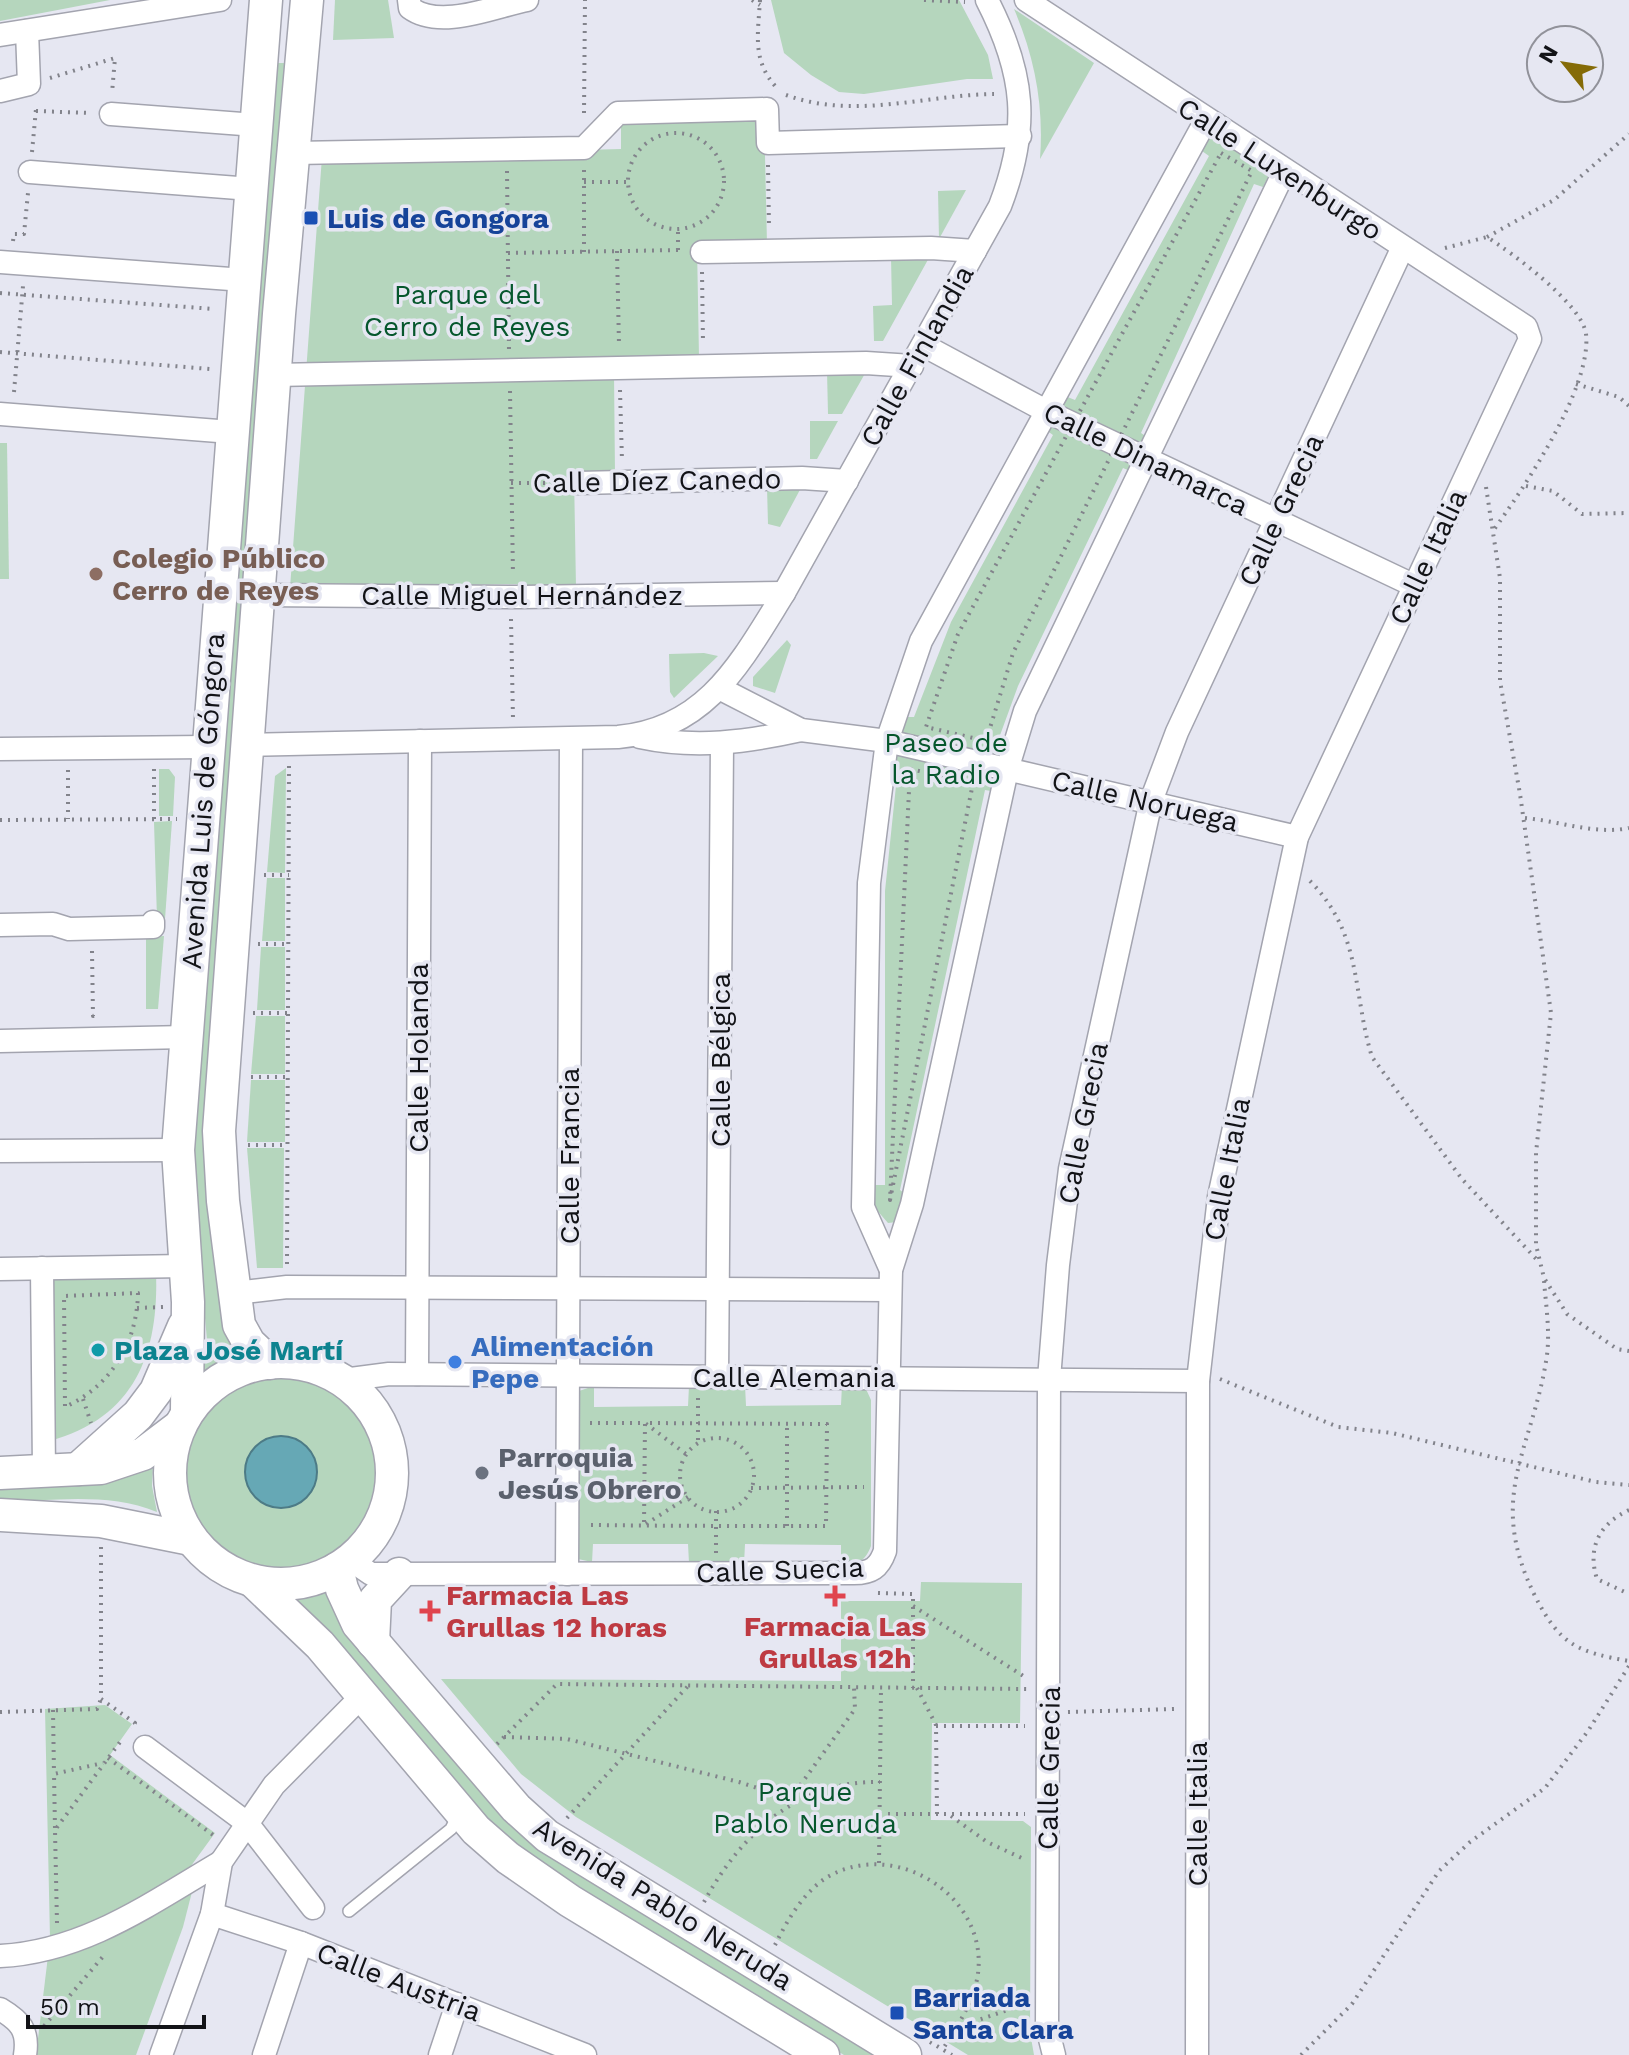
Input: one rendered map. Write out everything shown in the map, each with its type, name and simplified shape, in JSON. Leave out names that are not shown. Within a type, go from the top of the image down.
[{"type":"main road","name":"Avenida Luis de Góngora","points":[[184,1419],[172,1313],[178,1150],[206,747],[266,0]]},
{"type":"main road","name":"Avenida Luis de Góngora","points":[[270,1363],[249,1343],[239,1325],[223,1201],[219,1131],[246,745],[307,0]]},
{"type":"main road","points":[[95,1454],[138,1415],[156,1391],[172,1313]]},
{"type":"main road","points":[[0,1473],[44,1471],[95,1454],[143,1454],[184,1419],[224,1377],[270,1363],[307,1365],[343,1380],[364,1399],[379,1421],[391,1458],[389,1496],[376,1529],[343,1564],[318,1578],[283,1584],[253,1581],[213,1561],[191,1539],[171,1492],[173,1444],[184,1419]]},
{"type":"main road","points":[[0,1515],[101,1521],[191,1539]]},
{"type":"main road","name":"Avenida Pablo Neruda","points":[[343,1564],[349,1606],[373,1642],[516,1808],[547,1836],[905,2055]]},
{"type":"main road","points":[[373,1642],[375,1600],[399,1574]]},
{"type":"main road","name":"Avenida Pablo Neruda","points":[[253,1581],[286,1610],[363,1695],[460,1811],[508,1858],[570,1901],[823,2055]]},
{"type":"street","points":[[0,35],[220,0]]},
{"type":"street","points":[[409,0],[410,8],[424,18],[447,17],[527,0]]},
{"type":"street","name":"Calle Luxenburgo","points":[[1026,0],[1284,172],[1526,327],[1530,339]]},
{"type":"street","name":"Calle Finlandia","points":[[635,736],[673,724],[700,707],[719,688],[784,593],[1000,206],[1013,172],[1020,136],[1021,94],[1005,37],[987,1]]},
{"type":"street","points":[[0,91],[29,84],[27,31]]},
{"type":"street","points":[[294,153],[584,148],[618,113],[767,109],[768,143],[1020,136]]},
{"type":"street","points":[[111,114],[256,125]]},
{"type":"street","points":[[890,1280],[863,1207],[869,883],[887,741],[921,641],[1206,120]]},
{"type":"street","points":[[30,172],[251,189]]},
{"type":"street","points":[[889,1376],[890,1280],[906,1225],[1007,770],[1025,711],[1284,172]]},
{"type":"street","name":"Calle Grecia","points":[[1054,2055],[1047,2027],[1049,1379],[1070,1169],[1151,801],[1177,732],[1402,249]]},
{"type":"street","points":[[702,252],[975,251]]},
{"type":"street","points":[[0,262],[244,280]]},
{"type":"street","name":"Calle Italia","points":[[1197,2055],[1199,1376],[1219,1197],[1297,837],[1530,339]]},
{"type":"street","name":"Calle Dinamarca","points":[[923,345],[1147,461],[1415,586]]},
{"type":"street","points":[[275,375],[866,363],[912,366]]},
{"type":"street","points":[[6,414],[231,432]]},
{"type":"street","name":"Calle Díez Canedo","points":[[578,483],[802,478],[847,481]]},
{"type":"street","name":"Calle Miguel Hernández","points":[[260,595],[523,597],[784,593]]},
{"type":"street","name":"Calle Noruega","points":[[719,688],[801,730],[887,741],[1297,837]]},
{"type":"street","points":[[246,745],[635,736],[664,742],[722,744],[801,730]]},
{"type":"street","name":"Calle Francia","points":[[567,1574],[571,739]]},
{"type":"street","name":"Calle Holanda","points":[[417,1374],[420,741]]},
{"type":"street","name":"Calle Bélgica","points":[[707,1377],[718,1289],[722,744]]},
{"type":"street","points":[[0,749],[206,747]]},
{"type":"street","points":[[0,925],[53,924],[80,929],[153,927],[161,921]]},
{"type":"street","points":[[0,1041],[186,1037]]},
{"type":"street","points":[[0,1151],[178,1150]]},
{"type":"street","points":[[872,1226],[896,1233],[906,1225]]},
{"type":"street","points":[[0,1269],[174,1266]]},
{"type":"street","points":[[42,1268],[44,1471]]},
{"type":"street","points":[[235,1293],[287,1287],[718,1289],[890,1280]]},
{"type":"street","name":"Calle Alemania","points":[[343,1380],[384,1374],[1049,1379],[1199,1376]]},
{"type":"street","name":"Calle Suecia","points":[[343,1564],[371,1574],[854,1573],[873,1570],[885,1551],[889,1376]]},
{"type":"street","points":[[0,1956],[57,1946],[99,1933],[225,1854],[274,1785],[363,1695]]},
{"type":"street","points":[[145,1747],[247,1823],[313,1908]]},
{"type":"street","points":[[161,2055],[212,1914],[225,1854]]},
{"type":"street","name":"Calle Austria","points":[[212,1914],[301,1943],[585,2055]]},
{"type":"street","points":[[264,2055],[301,1943]]},
{"type":"street","points":[[440,2055],[457,2004]]},
{"type":"street","points":[[0,2009],[20,2021],[26,2048]]},
{"type":"lane","points":[[349,1911],[451,1829],[460,1811]]},
{"type":"path","points":[[752,0],[760,3],[757,40],[762,70],[783,94],[812,105],[868,108],[959,94],[1021,94]]},
{"type":"path","points":[[924,0],[938,3],[987,1]]},
{"type":"path","points":[[29,84],[115,58],[111,114],[36,111]]},
{"type":"path","points":[[687,133],[714,150],[725,178],[716,208],[706,219],[678,229],[648,220],[636,208],[628,182],[632,161],[641,147],[654,137],[687,133]]},
{"type":"path","points":[[1487,237],[1554,200],[1629,134]]},
{"type":"path","points":[[768,143],[770,250]]},
{"type":"path","points":[[506,149],[511,483]]},
{"type":"path","points":[[584,182],[628,182]]},
{"type":"path","points":[[678,229],[678,250]]},
{"type":"path","points":[[617,251],[622,482]]},
{"type":"path","points":[[508,253],[702,252],[704,366]]},
{"type":"path","points":[[6,414],[17,354],[25,264]]},
{"type":"path","points":[[0,293],[214,309]]},
{"type":"path","points":[[0,352],[210,369]]},
{"type":"path","points":[[1576,384],[1619,397],[1629,406]]},
{"type":"path","points":[[1301,2055],[1352,2004],[1439,1871],[1470,1842],[1545,1788],[1588,1731],[1629,1663],[1587,1654],[1558,1634],[1517,1560],[1513,1491],[1548,1351],[1544,1278],[1536,1245],[1536,1153],[1551,1013],[1524,818],[1500,681],[1500,578],[1479,448]]},
{"type":"path","name":"Calle Díez Canedo","points":[[513,579],[511,483],[578,483]]},
{"type":"path","points":[[1526,486],[1553,491],[1582,514],[1629,513]]},
{"type":"path","points":[[511,607],[513,739]]},
{"type":"path","points":[[154,764],[154,819]]},
{"type":"path","points":[[287,1287],[289,764]]},
{"type":"path","points":[[68,766],[68,819]]},
{"type":"path","points":[[910,769],[973,783],[890,1200],[895,1089],[910,769]]},
{"type":"path","points":[[1524,818],[1563,822],[1593,830],[1629,828]]},
{"type":"path","points":[[0,820],[177,819]]},
{"type":"path","points":[[1291,868],[1313,882],[1338,920],[1357,966],[1365,1034],[1372,1057],[1462,1179],[1540,1263]]},
{"type":"path","points":[[261,875],[289,875]]},
{"type":"path","points":[[80,929],[93,1016],[109,1015]]},
{"type":"path","points":[[256,944],[289,944]]},
{"type":"path","points":[[251,1013],[288,1013]]},
{"type":"path","points":[[245,1077],[288,1077]]},
{"type":"path","points":[[241,1145],[288,1145]]},
{"type":"path","points":[[137,1308],[172,1313],[174,1266]]},
{"type":"path","points":[[1544,1278],[1567,1314],[1617,1349],[1629,1351]]},
{"type":"path","points":[[138,1293],[131,1337],[105,1381],[83,1399],[65,1407],[64,1296],[138,1293]]},
{"type":"path","points":[[1199,1376],[1338,1427],[1392,1433],[1518,1465],[1596,1482],[1629,1485]]},
{"type":"path","points":[[698,1444],[698,1424],[707,1377]]},
{"type":"path","points":[[83,1399],[94,1432],[95,1454]]},
{"type":"path","points":[[583,1525],[826,1526],[827,1424],[584,1423]]},
{"type":"path","points":[[645,1423],[686,1454]]},
{"type":"path","points":[[644,1525],[645,1423]]},
{"type":"path","points":[[787,1424],[787,1526]]},
{"type":"path","points":[[717,1438],[741,1446],[753,1467],[751,1488],[742,1501],[731,1508],[716,1511],[696,1505],[688,1497],[680,1476],[686,1454],[698,1444],[717,1438]]},
{"type":"path","points":[[751,1488],[887,1486]]},
{"type":"path","points":[[644,1525],[688,1497]]},
{"type":"path","points":[[1629,1510],[1613,1518],[1594,1542],[1591,1561],[1597,1579],[1629,1594]]},
{"type":"path","points":[[716,1511],[716,1573]]},
{"type":"path","points":[[0,1712],[97,1709],[101,1699],[101,1521]]},
{"type":"path","points":[[869,1593],[913,1594],[915,1688],[936,1726],[937,1815]]},
{"type":"path","points":[[913,1606],[1025,1675]]},
{"type":"path","points":[[491,1750],[557,1684],[915,1688],[1050,1701],[1197,1709]]},
{"type":"path","points":[[566,1820],[689,1685]]},
{"type":"path","points":[[791,1798],[855,1709],[854,1687]]},
{"type":"path","points":[[879,1863],[881,1688]]},
{"type":"path","points":[[55,1830],[135,1723],[101,1699]]},
{"type":"path","points":[[53,1710],[57,1946]]},
{"type":"path","points":[[936,1726],[1025,1726]]},
{"type":"path","points":[[504,1737],[567,1739],[797,1801]]},
{"type":"path","points":[[54,1774],[107,1760]]},
{"type":"path","points":[[107,1760],[225,1854]]},
{"type":"path","points":[[703,1904],[719,1876],[751,1834],[797,1801],[838,1786],[880,1782]]},
{"type":"path","points":[[880,1814],[1025,1814]]},
{"type":"path","points":[[949,1814],[987,1842],[1048,1868]]},
{"type":"path","points":[[774,1947],[797,1907],[818,1884],[845,1869],[879,1863],[912,1870],[932,1881],[952,1896],[968,1920],[977,1949],[976,1985],[943,2049]]},
{"type":"path","points":[[26,2048],[113,1945]]},
{"type":"path","points":[[956,2028],[1047,1996]]},
{"type":"green space","points":[[0,0],[110,0],[0,21]]},
{"type":"green space","points":[[335,0],[388,0],[394,38],[333,40]]},
{"type":"green space","points":[[771,0],[959,0],[988,55],[993,79],[967,79],[864,94],[839,92],[784,53]]},
{"type":"green space","points":[[1014,9],[1094,63],[1040,159],[1041,120],[1036,82]]},
{"type":"green space","points":[[272,63],[288,63],[209,1213],[220,1302],[237,1354],[219,1361],[203,1373],[207,1340],[190,1153]]},
{"type":"green space","name":"Parque del Cerro de Reyes","points":[[764,112],[767,244],[697,245],[699,358],[614,373],[615,474],[574,475],[576,587],[518,589],[517,584],[290,588],[322,157],[621,149],[621,114]]},
{"type":"green space","name":"Paseo de la Radio","points":[[1219,134],[1271,171],[1263,187],[1254,184],[1141,433],[1147,437],[1130,471],[1123,468],[1018,686],[999,738],[1005,744],[997,792],[985,790],[900,1190],[907,1195],[897,1222],[888,1223],[875,1208],[875,1185],[885,1185],[885,891],[897,776],[889,768],[904,717],[914,717],[951,622],[1053,435],[1046,430],[1065,396],[1075,400],[1209,156],[1202,151],[1210,136]]},
{"type":"green space","points":[[966,190],[939,239],[938,191]]},
{"type":"green space","points":[[930,256],[883,341],[874,341],[873,306],[892,305],[891,257]]},
{"type":"green space","points":[[867,370],[842,414],[828,414],[827,371]]},
{"type":"green space","points":[[810,421],[838,421],[817,459],[810,459]]},
{"type":"green space","points":[[0,443],[7,443],[9,579],[0,579]]},
{"type":"green space","points":[[802,486],[780,527],[768,524],[767,487]]},
{"type":"green space","points":[[787,640],[791,645],[775,693],[753,686],[753,677]]},
{"type":"green space","points":[[704,653],[718,656],[674,698],[670,692],[669,654]]},
{"type":"green space","points":[[286,768],[285,873],[267,872],[275,776]]},
{"type":"green space","points":[[159,769],[169,769],[175,777],[173,816],[159,816]]},
{"type":"green space","points":[[172,821],[165,919],[157,919],[154,822]]},
{"type":"green space","points":[[267,878],[285,878],[285,941],[262,941]]},
{"type":"green space","points":[[164,936],[158,1009],[146,1009],[146,937]]},
{"type":"green space","points":[[261,947],[285,947],[285,1010],[257,1010]]},
{"type":"green space","points":[[256,1016],[285,1016],[285,1074],[251,1074]]},
{"type":"green space","points":[[251,1080],[285,1080],[285,1142],[247,1142]]},
{"type":"green space","points":[[247,1148],[284,1148],[283,1268],[257,1268]]},
{"type":"green space","points":[[156,1272],[153,1329],[136,1378],[121,1399],[102,1416],[78,1430],[49,1441],[49,1279]]},
{"type":"green space","points":[[280,1378],[299,1379],[316,1385],[347,1406],[368,1437],[374,1454],[374,1492],[368,1509],[347,1540],[316,1561],[299,1567],[280,1568],[261,1567],[244,1561],[213,1540],[192,1509],[186,1492],[185,1473],[186,1454],[192,1437],[213,1406],[244,1385],[261,1379]]},
{"type":"green space","points":[[745,1385],[746,1406],[841,1405],[842,1385],[866,1389],[871,1400],[871,1546],[866,1556],[856,1563],[841,1565],[841,1545],[745,1544],[744,1564],[689,1563],[688,1544],[593,1544],[592,1562],[578,1559],[579,1391],[594,1386],[594,1407],[688,1406],[689,1386]]},
{"type":"green space","points":[[153,1465],[152,1486],[157,1512],[100,1500],[0,1502],[0,1488]]},
{"type":"green space","name":"Parque Pablo Neruda","points":[[921,1582],[1022,1583],[1020,1723],[932,1723],[931,1820],[1023,1821],[1031,1827],[1030,2032],[1034,2055],[968,2055],[576,1817],[521,1774],[441,1679],[841,1681],[841,1601],[920,1601]]},
{"type":"green space","points":[[330,1586],[510,1821],[882,2055],[844,2055],[672,1951],[510,1845],[293,1597]]},
{"type":"green space","points":[[105,1705],[132,1724],[110,1755],[215,1833],[188,1870],[96,1925],[50,1938],[45,1709]]},
{"type":"green space","points":[[194,1884],[183,1927],[136,2055],[36,2055],[48,1956]]},
{"type":"water","points":[[288,1436],[307,1446],[315,1458],[315,1486],[307,1498],[295,1506],[274,1508],[255,1498],[247,1486],[245,1465],[255,1446],[267,1438]]},
{"type":"place","name":"Luis de Gongora","points":[[311,218]]},
{"type":"place","name":"Colegio Público Cerro de Reyes","points":[[96,574]]},
{"type":"place","name":"Plaza José Martí","points":[[98,1350]]},
{"type":"place","name":"Alimentación Pepe","points":[[455,1362]]},
{"type":"place","name":"Parroquia Jesús Obrero","points":[[482,1473]]},
{"type":"place","name":"Farmacia Las Grullas 12h","points":[[835,1596]]},
{"type":"place","name":"Farmacia Las Grullas 12 horas","points":[[430,1611]]},
{"type":"place","name":"Barriada Santa Clara","points":[[897,2013]]}]
